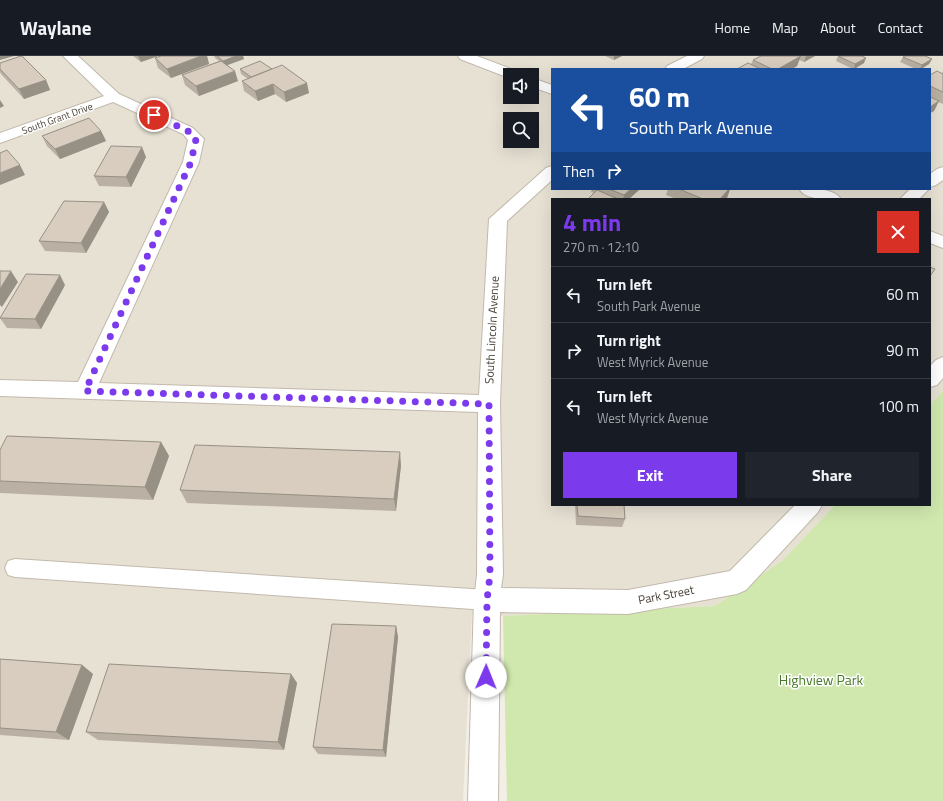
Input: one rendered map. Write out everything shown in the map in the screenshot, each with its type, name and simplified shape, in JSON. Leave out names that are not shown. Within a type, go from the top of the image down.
[{"type":"street","points":[[70,56],[114,97],[188,131],[196,139],[191,162],[85,391]]},
{"type":"street","points":[[465,56],[503,71]]},
{"type":"street","points":[[674,68],[697,56]]},
{"type":"street","points":[[539,85],[551,90]]},
{"type":"street","name":"South Grant Drive","points":[[0,138],[114,97]]},
{"type":"street","name":"South Lincoln Avenue","points":[[483,801],[487,600],[490,575],[489,404],[498,219],[551,172]]},
{"type":"street","points":[[931,181],[943,172]]},
{"type":"street","points":[[810,190],[830,198]]},
{"type":"street","points":[[909,198],[920,190]]},
{"type":"street","points":[[931,237],[943,242]]},
{"type":"street","points":[[931,378],[943,365]]},
{"type":"street","points":[[0,388],[489,404]]},
{"type":"street","name":"Park Street","points":[[487,600],[628,602],[737,582],[809,506]]},
{"type":"lane","points":[[15,568],[487,600]]},
{"type":"shaded area","points":[[0,56],[943,56],[943,391],[931,404],[931,198],[551,198],[551,506],[834,506],[783,560],[715,606],[503,616],[472,615],[463,801],[0,801]]},
{"type":"green space","name":"Highview Park","points":[[943,391],[943,801],[507,801],[503,616],[715,606],[783,560],[834,506],[931,506],[931,404]]},
{"type":"building","points":[[21,56],[46,80],[19,89],[0,69],[0,63]]},
{"type":"building","points":[[161,56],[201,56],[167,69],[155,58]]},
{"type":"building","points":[[217,56],[236,56],[223,61]]},
{"type":"building","points":[[761,56],[801,56],[780,68],[770,68],[753,60]]},
{"type":"building","points":[[838,56],[862,56],[866,58],[855,64]]},
{"type":"building","points":[[925,56],[932,59],[922,65],[903,57]]},
{"type":"building","points":[[221,61],[235,71],[196,86],[182,75]]},
{"type":"building","points":[[260,61],[272,69],[251,77],[240,69]]},
{"type":"building","points":[[748,63],[759,68],[739,68]]},
{"type":"building","points":[[282,65],[307,83],[284,92],[273,84],[255,91],[242,81]]},
{"type":"building","points":[[937,71],[943,74],[943,92],[931,86],[931,74]]},
{"type":"building","points":[[931,97],[939,101],[931,106]]},
{"type":"building","points":[[89,118],[101,131],[55,149],[42,136]]},
{"type":"building","points":[[111,146],[142,147],[126,177],[94,176]]},
{"type":"building","points":[[7,150],[20,165],[0,173],[0,153]]},
{"type":"building","points":[[597,190],[616,198],[589,198]]},
{"type":"building","points":[[612,190],[630,190],[624,195]]},
{"type":"building","points":[[681,190],[728,190],[721,198],[701,198]]},
{"type":"building","points":[[64,201],[104,202],[81,243],[39,241]]},
{"type":"building","points":[[931,267],[935,269],[931,275]]},
{"type":"building","points":[[0,271],[11,271],[0,289]]},
{"type":"building","points":[[26,274],[60,275],[35,319],[0,318]]},
{"type":"building","points":[[7,436],[161,442],[145,487],[0,481],[0,450]]},
{"type":"building","points":[[195,445],[400,452],[394,499],[180,490]]},
{"type":"building","points":[[577,506],[624,506],[625,519],[578,516]]},
{"type":"building","points":[[332,624],[396,626],[383,750],[313,747]]},
{"type":"building","points":[[0,659],[82,665],[56,732],[0,728]]},
{"type":"building","points":[[109,664],[291,674],[278,742],[86,732]]},
{"type":"route","points":[[154,115],[188,131],[196,139],[191,162],[85,391],[489,404],[490,575],[487,600],[486,677]]}]
